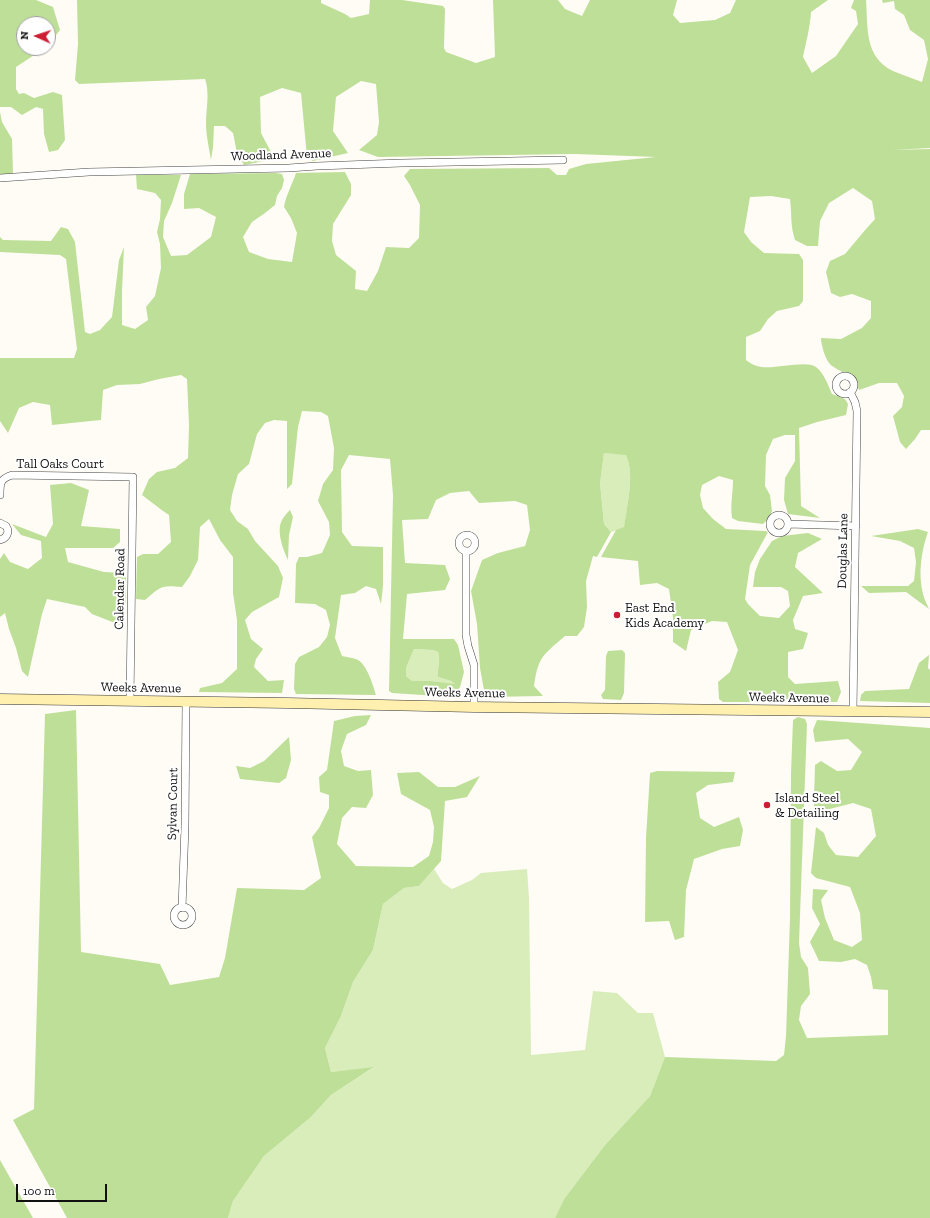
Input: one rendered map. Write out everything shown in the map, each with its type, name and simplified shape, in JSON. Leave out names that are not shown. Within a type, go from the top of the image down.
[{"type":"street","name":"Woodland Avenue","points":[[0,178],[90,172],[563,160]]},
{"type":"street","name":"Douglas Lane","points":[[850,392],[858,411],[853,712]]},
{"type":"street","name":"Tall Oaks Court","points":[[0,495],[0,484],[3,479],[12,475],[133,477]]},
{"type":"street","name":"Calendar Road","points":[[130,701],[133,477]]},
{"type":"street","points":[[0,523],[6,526],[8,534],[5,538],[0,540]]},
{"type":"street","points":[[788,524],[856,526]]},
{"type":"street","points":[[466,551],[466,635],[474,665],[474,707]]},
{"type":"street","name":"Weeks Avenue","points":[[0,699],[474,707],[930,712]]},
{"type":"street","name":"Sylvan Court","points":[[182,908],[186,701]]},
{"type":"green space","points":[[0,0],[36,0],[53,7],[56,16],[16,16],[16,56],[33,56],[16,67],[16,89],[19,94],[24,93],[34,98],[53,92],[62,95],[65,140],[58,150],[49,152],[44,134],[43,109],[36,107],[22,115],[11,107],[0,107]]},
{"type":"green space","points":[[77,0],[321,0],[321,3],[351,18],[369,14],[370,0],[402,0],[443,6],[445,9],[444,48],[446,52],[476,63],[495,57],[493,0],[558,0],[565,9],[582,16],[590,0],[677,0],[673,15],[680,23],[715,20],[730,13],[736,0],[828,0],[811,12],[803,57],[812,73],[836,56],[858,24],[856,11],[851,8],[854,0],[866,0],[869,40],[872,50],[877,58],[893,71],[922,82],[928,59],[924,40],[910,30],[904,15],[895,9],[894,1],[883,3],[882,0],[930,0],[930,148],[892,150],[930,149],[930,430],[921,430],[906,449],[900,442],[893,416],[902,407],[904,396],[897,383],[879,383],[859,390],[853,377],[830,365],[826,359],[823,348],[821,338],[841,339],[862,328],[871,318],[871,301],[852,294],[840,297],[831,293],[826,272],[830,261],[845,254],[875,219],[872,201],[853,188],[829,203],[820,221],[818,246],[807,246],[795,240],[793,235],[790,199],[771,196],[750,197],[744,232],[751,242],[764,253],[799,254],[803,260],[803,301],[799,306],[777,311],[768,319],[760,331],[746,337],[746,360],[754,365],[763,367],[804,364],[816,367],[824,376],[832,394],[845,399],[848,404],[846,415],[799,428],[801,506],[820,518],[788,514],[784,500],[785,478],[795,461],[795,435],[785,435],[773,439],[766,455],[765,486],[770,495],[772,511],[769,518],[763,524],[738,521],[732,518],[731,508],[733,480],[719,476],[702,485],[700,495],[703,508],[713,519],[726,529],[768,532],[750,565],[745,599],[760,616],[779,618],[790,606],[788,591],[781,587],[753,587],[755,572],[760,559],[772,541],[782,536],[808,533],[822,539],[798,553],[795,567],[823,593],[803,596],[793,620],[795,629],[808,633],[803,649],[788,652],[788,677],[795,684],[838,681],[841,692],[837,702],[723,702],[719,699],[718,682],[730,672],[738,650],[727,622],[712,621],[691,630],[686,651],[673,642],[673,618],[669,589],[657,583],[640,585],[638,561],[601,557],[616,530],[624,527],[630,481],[629,463],[626,455],[604,453],[600,483],[604,524],[611,532],[597,557],[593,556],[586,581],[587,607],[584,627],[577,636],[565,636],[543,656],[537,669],[534,686],[543,696],[488,697],[484,690],[480,668],[477,624],[471,591],[482,560],[498,553],[525,546],[530,530],[527,505],[515,501],[479,503],[469,491],[450,493],[436,500],[428,519],[402,520],[405,563],[445,565],[450,579],[445,590],[407,594],[403,639],[454,639],[458,645],[464,672],[460,687],[453,697],[392,693],[389,691],[393,495],[390,459],[349,455],[341,470],[342,532],[352,546],[383,547],[383,586],[381,604],[376,589],[366,586],[355,593],[341,595],[335,638],[342,656],[358,660],[364,666],[376,695],[296,694],[294,689],[295,664],[299,657],[319,647],[327,637],[330,625],[326,610],[315,604],[295,603],[296,564],[299,557],[307,557],[322,553],[330,535],[329,522],[318,501],[323,484],[333,470],[334,448],[328,416],[321,412],[302,411],[298,427],[292,484],[287,489],[287,421],[274,420],[265,423],[257,434],[249,464],[238,474],[232,495],[230,510],[237,521],[248,529],[255,541],[278,566],[283,578],[279,597],[252,612],[245,620],[251,639],[263,649],[256,659],[254,667],[268,681],[284,680],[282,693],[199,692],[200,688],[222,683],[237,669],[237,620],[233,593],[233,557],[220,540],[209,519],[200,527],[198,560],[190,576],[182,587],[165,587],[158,589],[145,600],[136,599],[137,557],[143,554],[158,554],[171,542],[169,515],[142,495],[149,479],[157,472],[175,468],[188,458],[189,425],[187,379],[181,375],[140,384],[117,385],[103,390],[101,420],[52,425],[50,405],[33,402],[19,408],[8,433],[0,421],[0,358],[74,358],[77,349],[66,259],[60,255],[0,252],[0,237],[3,240],[51,241],[61,227],[68,229],[75,242],[85,332],[90,334],[100,330],[112,317],[119,260],[124,247],[122,325],[135,329],[148,320],[146,307],[155,296],[161,268],[160,244],[157,232],[160,219],[161,200],[155,193],[137,189],[136,175],[181,175],[172,203],[164,221],[163,237],[171,256],[187,255],[211,237],[216,217],[199,208],[184,209],[184,194],[190,174],[282,174],[284,180],[275,205],[252,222],[243,237],[249,252],[268,259],[292,262],[297,233],[291,218],[284,207],[296,173],[345,172],[351,184],[351,195],[333,224],[332,241],[336,255],[356,271],[355,289],[367,291],[378,271],[386,247],[409,248],[419,238],[420,205],[404,176],[410,169],[549,168],[557,175],[566,175],[569,169],[586,164],[656,157],[575,154],[378,157],[359,150],[377,135],[379,122],[376,84],[361,81],[336,97],[333,131],[348,153],[313,161],[307,157],[301,93],[282,88],[260,97],[261,133],[271,152],[264,161],[244,165],[237,153],[233,133],[225,126],[214,126],[211,160],[206,128],[208,95],[205,79],[79,84],[75,80],[78,44]],"holes":[[[414,649],[433,650],[438,652],[439,655],[438,677],[451,681],[455,684],[431,681],[412,681],[406,676],[406,668]]]},
{"type":"green space","points":[[56,17],[60,30],[56,35]]},
{"type":"green space","points":[[0,112],[2,122],[12,139],[13,174],[0,174]]},
{"type":"green space","points":[[604,453],[626,454],[630,471],[630,490],[624,528],[611,532],[604,524],[600,482]]},
{"type":"green space","points":[[71,483],[89,490],[81,526],[120,529],[120,542],[113,548],[65,548],[68,562],[104,572],[126,573],[126,602],[120,625],[92,614],[85,607],[47,599],[42,614],[28,677],[22,671],[5,613],[0,617],[0,559],[4,553],[10,562],[28,569],[42,558],[41,541],[21,535],[12,524],[46,537],[53,524],[50,485]]},
{"type":"green space","points":[[290,510],[293,517],[289,535],[288,560],[282,545],[280,524]]},
{"type":"green space","points":[[918,529],[928,532],[922,555],[921,586],[929,609],[906,592],[869,593],[861,586],[908,586],[914,581],[916,562],[914,548],[900,541],[871,536]]},
{"type":"green space","points":[[414,649],[433,650],[438,652],[438,677],[451,681],[456,685],[431,681],[412,681],[406,676],[406,668]]},
{"type":"green space","points":[[622,650],[625,653],[624,693],[621,700],[603,699],[601,695],[605,690],[606,656],[608,651]]},
{"type":"green space","points":[[929,655],[928,668],[930,670],[930,703],[860,701],[861,695],[865,691],[909,689],[919,663]]},
{"type":"green space","points":[[76,710],[81,952],[160,964],[170,985],[219,977],[225,958],[237,888],[304,890],[321,878],[312,837],[319,828],[329,808],[329,795],[320,792],[319,777],[327,770],[334,721],[355,716],[371,715],[366,725],[347,734],[341,751],[344,766],[358,771],[371,770],[373,795],[366,808],[352,807],[342,818],[337,844],[356,866],[413,867],[429,856],[433,842],[434,827],[430,810],[401,794],[397,773],[419,772],[438,787],[455,787],[480,776],[467,797],[445,801],[441,861],[419,886],[404,888],[383,904],[373,950],[353,982],[341,1016],[325,1048],[331,1072],[374,1067],[331,1095],[311,1117],[264,1156],[233,1201],[228,1218],[67,1218],[13,1120],[34,1109],[45,714]]},
{"type":"green space","points":[[798,717],[805,719],[807,724],[799,943],[801,957],[808,968],[810,994],[801,1006],[799,1020],[807,1038],[888,1035],[888,990],[873,989],[867,965],[855,959],[841,962],[819,961],[810,942],[820,924],[812,908],[813,889],[828,890],[821,900],[825,918],[834,940],[852,947],[862,940],[860,913],[850,887],[816,878],[811,873],[816,827],[824,833],[828,845],[836,855],[858,857],[876,836],[871,809],[853,803],[814,813],[815,765],[821,761],[837,771],[851,770],[862,752],[848,739],[815,742],[813,730],[817,720],[930,728],[930,1218],[555,1218],[564,1199],[605,1145],[650,1096],[665,1057],[776,1061],[784,1055],[790,918],[793,720]]},
{"type":"green space","points":[[289,737],[291,760],[286,778],[279,783],[240,779],[236,766],[250,768],[264,761]]},
{"type":"green space","points":[[657,771],[735,772],[733,782],[708,785],[696,793],[700,818],[714,827],[739,817],[743,830],[740,846],[722,849],[694,859],[686,890],[684,937],[675,940],[669,921],[645,922],[646,838],[650,773]]},
{"type":"green space","points":[[434,869],[443,883],[452,889],[472,880],[481,873],[527,869],[529,898],[531,1055],[585,1050],[593,991],[617,993],[638,1013],[653,1013],[665,1057],[650,1096],[605,1145],[564,1199],[555,1218],[228,1218],[233,1201],[264,1156],[311,1117],[331,1095],[373,1068],[331,1072],[325,1048],[341,1016],[353,982],[373,950],[383,904],[404,888],[419,886]]},
{"type":"green space","points":[[0,1160],[33,1218],[0,1218]]},
{"type":"place","name":"East End Kids Academy","points":[[617,615]]},
{"type":"place","name":"Island Steel & Detailing","points":[[767,805]]}]
